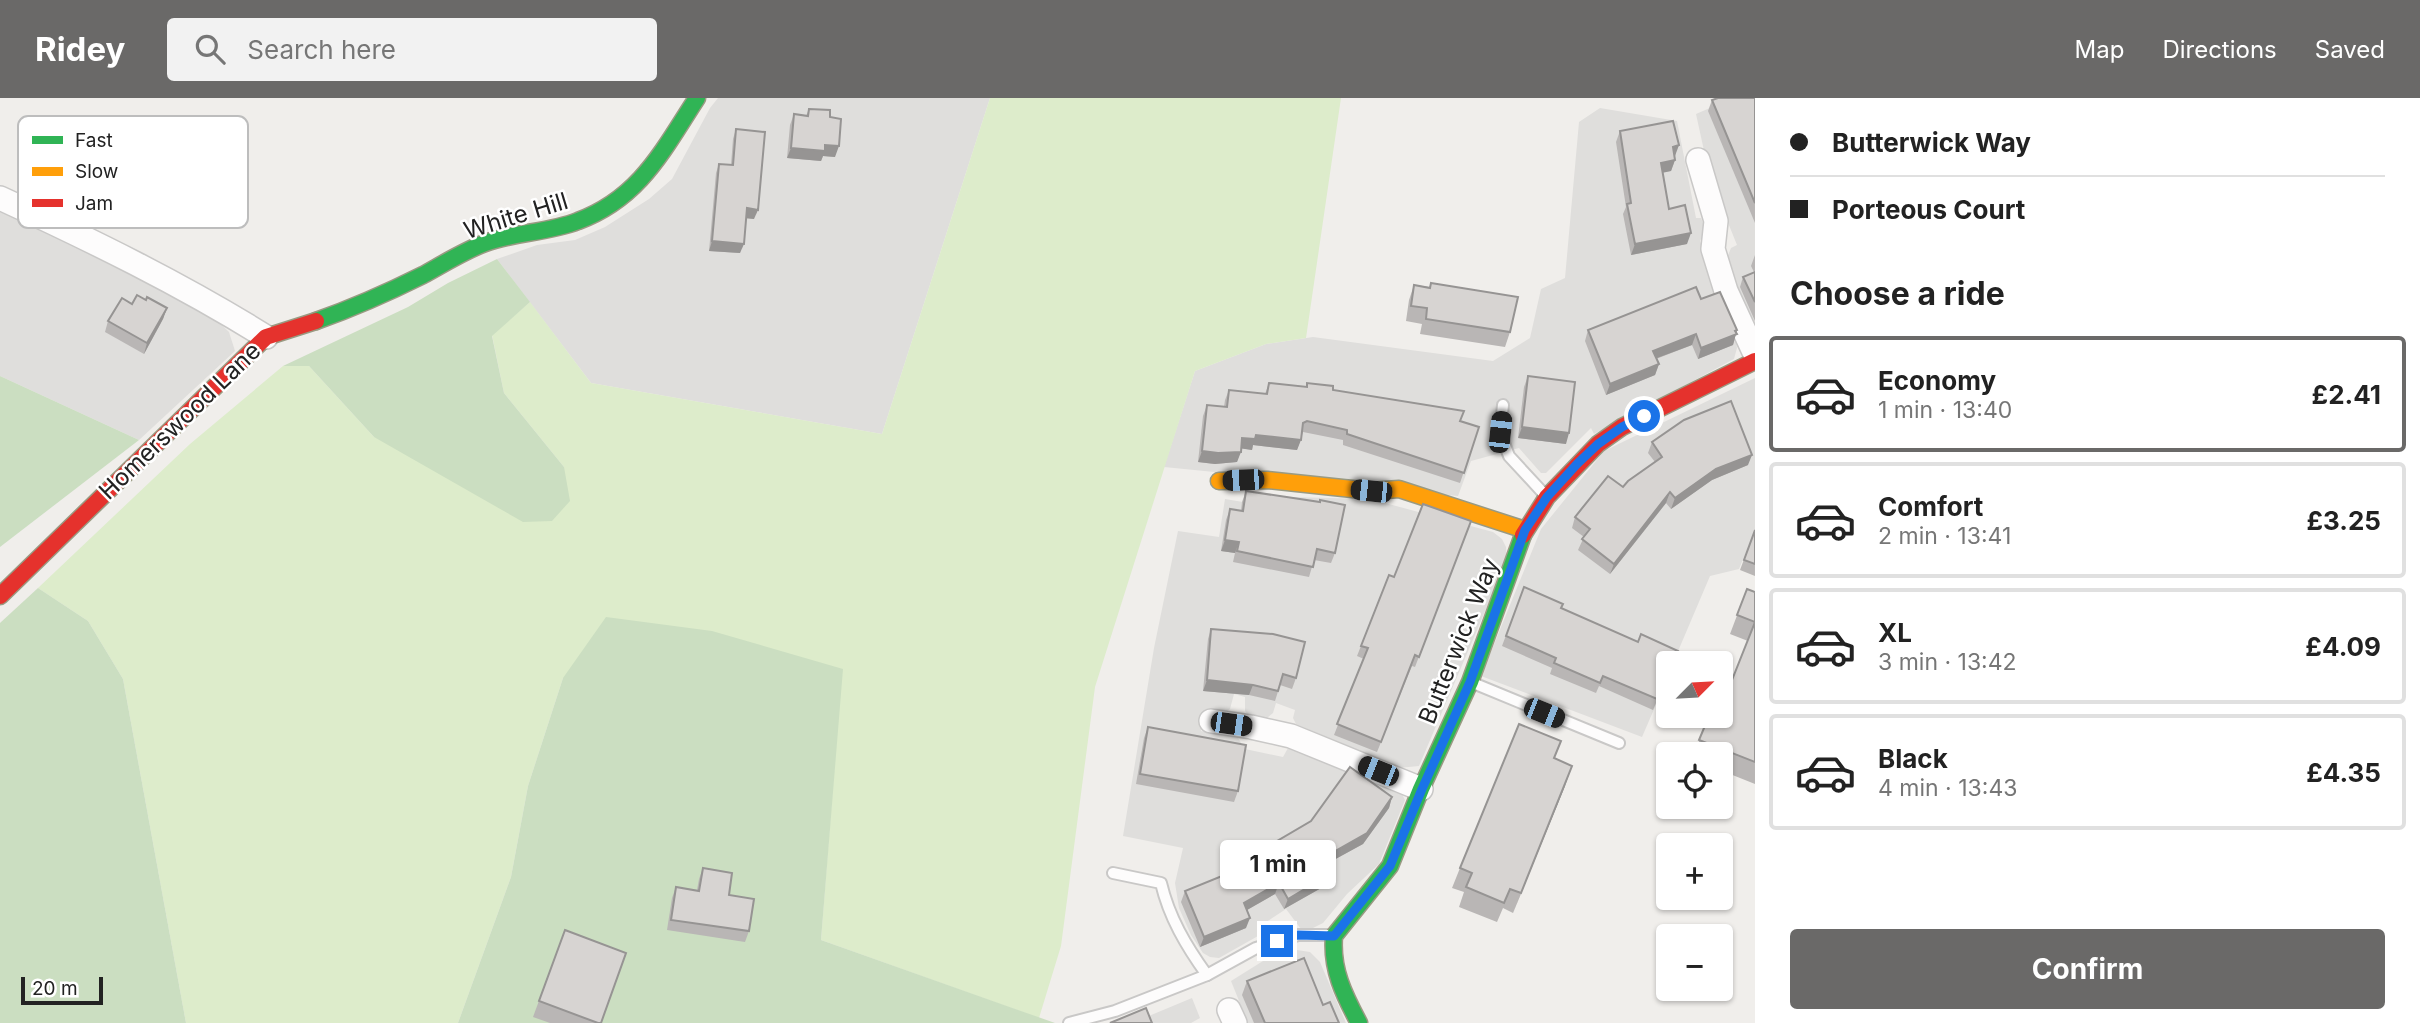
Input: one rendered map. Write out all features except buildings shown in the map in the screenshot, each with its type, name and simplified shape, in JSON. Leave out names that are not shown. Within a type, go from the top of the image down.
[{"type":"street","name":"White Hill","points":[[266,337],[342,312],[485,243],[578,222],[606,208],[649,172],[697,98]]},
{"type":"street","points":[[1698,160],[1716,221],[1713,249],[1726,290],[1755,354]]},
{"type":"street","name":"Homerswood Lane","points":[[0,198],[18,206]]},
{"type":"street","name":"Homerswood Lane","points":[[0,596],[266,337],[216,306],[64,228]]},
{"type":"street","name":"Butterwick Way","points":[[1334,936],[1390,866],[1470,682],[1525,530],[1547,497],[1598,444],[1622,427],[1755,361]]},
{"type":"street","points":[[1219,481],[1267,480],[1371,491],[1399,489],[1525,530]]},
{"type":"street","points":[[1211,721],[1251,726],[1292,736],[1422,789]]},
{"type":"street","points":[[1334,936],[1331,950],[1333,966],[1359,1023]]},
{"type":"lane","points":[[1503,405],[1500,432],[1509,456],[1547,497]]},
{"type":"lane","points":[[1470,682],[1619,743]]},
{"type":"lane","points":[[1113,873],[1161,883],[1166,905],[1179,932],[1207,975]]},
{"type":"lane","points":[[1069,1023],[1115,1011],[1207,975],[1266,944],[1298,935],[1334,936]]},
{"type":"shaded area","points":[[718,98],[990,98],[882,434],[591,383],[497,259],[537,245],[575,240],[605,227],[649,199],[672,179]]},
{"type":"shaded area","points":[[1755,98],[1755,334],[1729,273],[1727,258],[1731,248],[1737,245],[1710,178],[1696,114],[1719,104]]},
{"type":"shaded area","points":[[1600,108],[1677,121],[1696,218],[1701,218],[1704,225],[1700,241],[1735,334],[1737,348],[1734,359],[1594,434],[1591,428],[1546,473],[1541,473],[1519,448],[1471,461],[1458,496],[1164,467],[1195,371],[1266,344],[1313,337],[1493,361],[1530,338],[1541,289],[1565,278],[1579,122]]},
{"type":"shaded area","points":[[0,207],[18,216],[18,228],[41,228],[213,317],[229,332],[235,351],[139,440],[0,376]]},
{"type":"shaded area","points":[[1755,378],[1755,530],[1739,569],[1710,576],[1678,651],[1656,651],[1656,705],[1642,737],[1481,676],[1541,529],[1604,451]]},
{"type":"shaded area","points":[[1245,496],[1370,499],[1493,532],[1502,539],[1506,547],[1507,560],[1419,766],[1398,768],[1296,724],[1293,718],[1295,710],[1276,703],[1273,713],[1258,721],[1245,711],[1245,697],[1234,694],[1230,709],[1222,714],[1204,712],[1201,731],[1238,738],[1245,749],[1283,757],[1288,748],[1296,747],[1400,790],[1405,800],[1379,864],[1347,894],[1323,923],[1313,928],[1301,929],[1286,909],[1257,928],[1258,936],[1219,958],[1203,953],[1191,935],[1179,908],[1175,883],[1183,848],[1123,836],[1154,648],[1178,531],[1219,537],[1225,499],[1243,502]]},
{"type":"shaded area","points":[[1297,950],[1310,952],[1320,962],[1346,1023],[1248,1023],[1231,981],[1271,956]]},
{"type":"shaded area","points":[[1192,998],[1200,1018],[1191,1023],[1132,1023]]},
{"type":"green space","points":[[990,98],[1341,98],[1306,338],[1266,344],[1195,371],[1095,687],[1061,946],[1039,1018],[821,940],[842,669],[563,678],[528,786],[511,877],[458,1023],[186,1023],[123,679],[88,621],[38,588],[190,444],[283,366],[309,366],[374,437],[564,467],[504,393],[492,335],[530,302],[591,383],[882,434]]},
{"type":"green space","points":[[497,259],[530,302],[492,336],[504,393],[564,467],[570,501],[552,521],[523,522],[374,437],[309,366],[283,366],[408,307],[448,283]]},
{"type":"green space","points":[[0,376],[139,440],[0,547]]},
{"type":"green space","points":[[38,588],[88,621],[123,679],[186,1023],[0,1023],[0,623]]},
{"type":"green space","points":[[606,617],[712,631],[843,669],[821,940],[1055,1023],[458,1023],[511,877],[528,786],[563,678]]},
{"type":"traffic: fast","points":[[316,321],[397,288],[485,243],[567,225],[600,211],[634,186],[648,170],[697,98]]},
{"type":"traffic: fast","points":[[1359,1023],[1337,971],[1334,936],[1390,866],[1421,789],[1470,682],[1523,535]]},
{"type":"traffic: slow","points":[[1219,481],[1267,480],[1371,491],[1399,489],[1525,530]]},
{"type":"traffic: jam","points":[[0,596],[266,337],[316,321]]},
{"type":"traffic: jam","points":[[1523,535],[1547,497],[1598,444],[1622,427],[1755,361]]},
{"type":"route","points":[[1277,941],[1298,935],[1334,936],[1390,866],[1470,682],[1525,530],[1547,497],[1577,464],[1598,444],[1644,416]]}]
